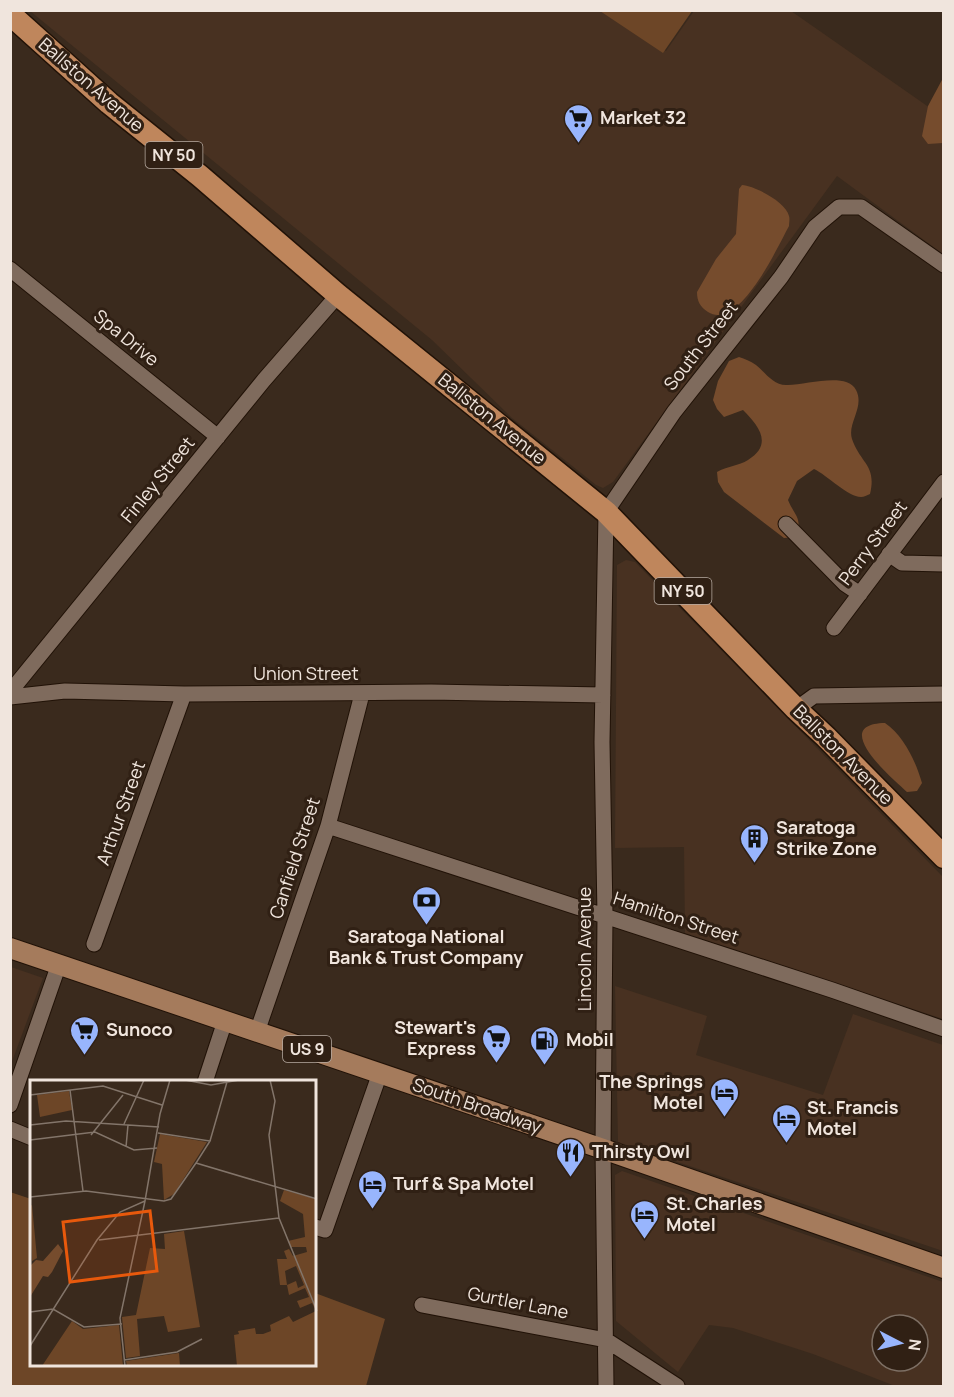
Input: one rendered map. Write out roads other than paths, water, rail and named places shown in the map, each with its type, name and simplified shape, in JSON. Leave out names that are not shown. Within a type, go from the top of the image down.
[{"type":"highway","name":"Ballston Avenue","points":[[10,15],[109,104],[200,176],[338,295],[606,512],[796,709],[944,857]]},
{"type":"main road","name":"South Broadway","points":[[10,948],[603,1149],[944,1268]]},
{"type":"street","name":"South Street","points":[[606,512],[682,403],[781,277],[815,227],[833,210],[846,206],[861,207],[944,265]]},
{"type":"street","name":"Spa Drive","points":[[10,269],[218,437]]},
{"type":"street","name":"Finley Street","points":[[10,692],[264,380],[338,295]]},
{"type":"street","name":"Perry Street","points":[[834,628],[944,482]]},
{"type":"street","name":"Lincoln Avenue","points":[[606,512],[603,695],[605,915],[603,1149],[606,1386]]},
{"type":"street","points":[[786,524],[846,584],[860,594]]},
{"type":"street","points":[[889,554],[902,563],[944,564]]},
{"type":"street","name":"Union Street","points":[[10,697],[65,691],[184,694],[431,692],[603,695]]},
{"type":"street","name":"Arthur Street","points":[[94,945],[184,694]]},
{"type":"street","name":"Canfield Street","points":[[257,1032],[328,826],[362,694]]},
{"type":"street","points":[[796,709],[814,696],[944,694]]},
{"type":"street","name":"Hamilton Street","points":[[328,826],[605,915],[944,1029]]},
{"type":"street","points":[[10,1105],[59,964]]},
{"type":"street","points":[[206,1080],[225,1021]]},
{"type":"street","points":[[320,1228],[380,1073]]},
{"type":"street","points":[[10,1129],[30,1137]]},
{"type":"street","name":"Gurtler Lane","points":[[422,1305],[606,1340]]},
{"type":"street","points":[[606,1340],[677,1386]]},
{"type":"place","name":"Market 32","points":[[579,144]]},
{"type":"place","name":"Saratoga Strike Zone","points":[[755,864]]},
{"type":"place","name":"Saratoga National Bank & Trust Company","points":[[426,926]]},
{"type":"place","name":"Sunoco","points":[[85,1056]]},
{"type":"place","name":"Stewart's Express","points":[[497,1064]]},
{"type":"place","name":"Mobil","points":[[545,1066]]},
{"type":"place","name":"The Springs Motel","points":[[724,1118]]},
{"type":"place","name":"St. Francis Motel","points":[[786,1144]]},
{"type":"place","name":"Thirsty Owl","points":[[571,1178]]},
{"type":"place","name":"Turf & Spa Motel","points":[[372,1210]]},
{"type":"place","name":"St. Charles Motel","points":[[645,1240]]}]
